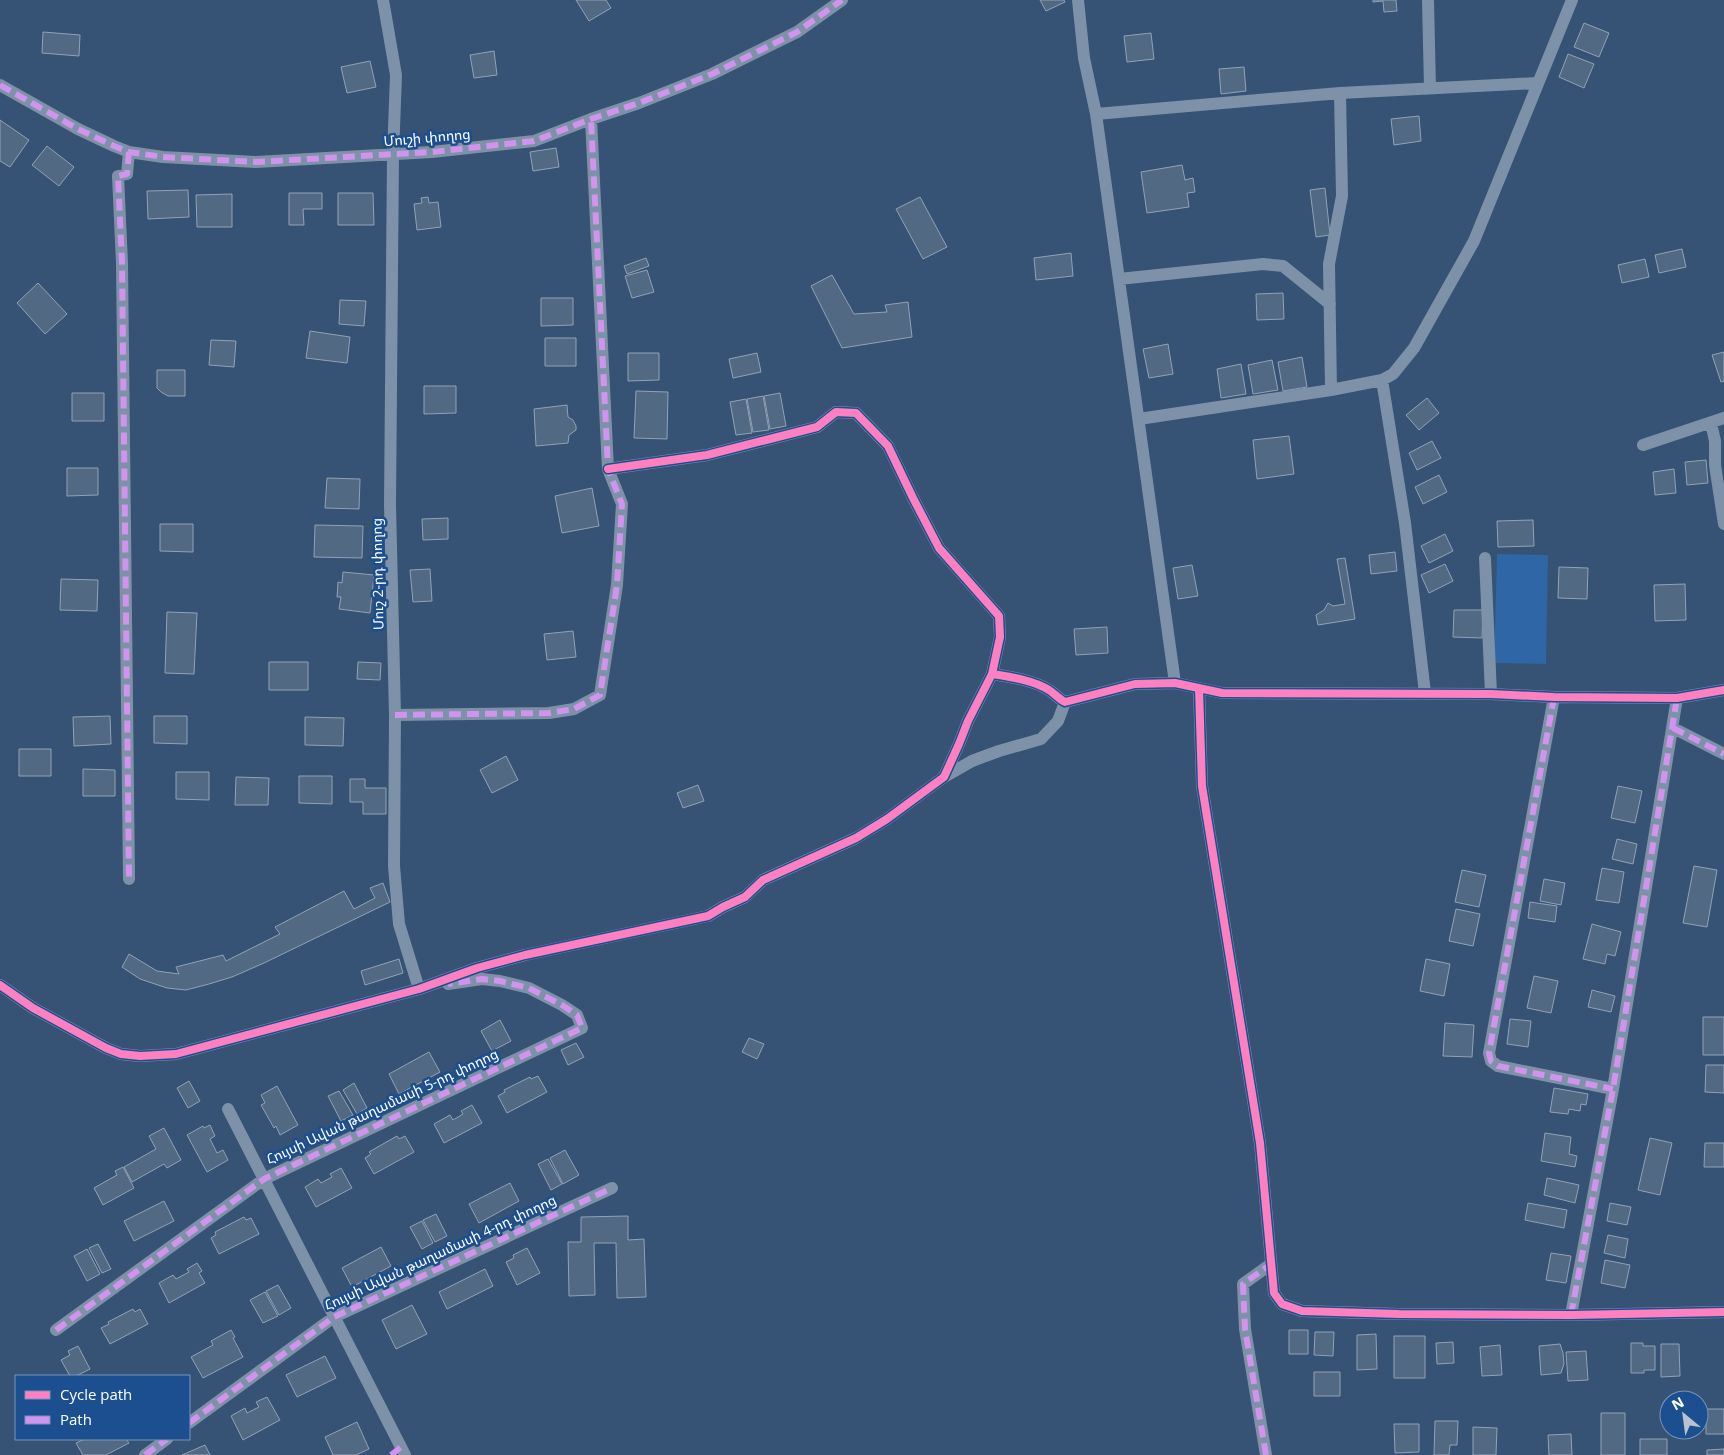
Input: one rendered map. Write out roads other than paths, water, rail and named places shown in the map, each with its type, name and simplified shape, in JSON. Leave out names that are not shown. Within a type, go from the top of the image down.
[{"type":"street","name":"Մուշ 2-րդ փողոց","points":[[383,0],[396,75],[393,155],[390,505],[395,714],[394,866],[399,924],[419,988]]},
{"type":"street","name":"Մուշի փողոց","points":[[0,85],[78,129],[129,152],[163,157],[256,162],[393,155],[534,141],[712,74],[797,32],[842,0]]},
{"type":"street","points":[[1078,0],[1084,58],[1096,114],[1175,683]]},
{"type":"street","points":[[1428,0],[1430,88]]},
{"type":"street","points":[[1139,420],[1331,390],[1382,380],[1393,374],[1414,348],[1474,241],[1572,0]]},
{"type":"street","points":[[1096,114],[1340,93],[1538,83]]},
{"type":"street","points":[[1331,390],[1329,264],[1342,196],[1340,93]]},
{"type":"street","points":[[395,714],[549,713],[574,709],[600,695],[617,585],[622,504],[608,468],[591,119]]},
{"type":"street","points":[[129,152],[127,174],[118,176],[122,264],[129,879]]},
{"type":"street","points":[[1119,279],[1263,264],[1283,266],[1330,304]]},
{"type":"street","points":[[1382,380],[1405,523],[1425,694]]},
{"type":"street","points":[[608,468],[707,455],[817,427],[836,412],[856,414],[888,446],[912,498],[939,548],[998,616],[1000,637],[992,674],[968,721],[944,777]]},
{"type":"street","points":[[1643,444],[1724,418]]},
{"type":"street","points":[[1711,423],[1715,441],[1715,465],[1724,524]]},
{"type":"street","points":[[1485,558],[1491,694]]},
{"type":"street","points":[[992,674],[1023,680],[1049,690],[1065,702],[1135,684],[1175,683],[1222,693],[1491,694],[1554,698],[1677,698],[1724,690]]},
{"type":"street","points":[[1199,688],[1202,786],[1260,1142],[1274,1293],[1282,1304],[1302,1311],[1399,1314],[1571,1315],[1724,1312]]},
{"type":"street","points":[[1554,698],[1488,1053],[1491,1061],[1498,1066],[1612,1089]]},
{"type":"street","points":[[1571,1315],[1612,1089],[1677,698]]},
{"type":"street","points":[[0,985],[33,1008],[106,1048],[121,1054],[152,1056],[176,1054],[419,988],[477,968],[525,955],[708,916],[745,897],[763,880],[856,838],[887,819],[944,777],[972,761],[1040,739],[1058,721],[1065,702]]},
{"type":"street","points":[[1673,728],[1724,754]]},
{"type":"street","name":"Հույսի Ավան թաղամասի 5-րդ փողոց","points":[[56,1330],[264,1179],[582,1028],[577,1015],[562,1004],[529,988],[514,984],[482,979],[419,988]]},
{"type":"street","points":[[228,1109],[334,1316],[399,1452]]},
{"type":"street","name":"Հույսի Ավան թաղամասի 4-րդ փողոց","points":[[190,1422],[334,1316],[612,1188]]},
{"type":"street","points":[[1266,1455],[1245,1329],[1243,1284],[1272,1264]]},
{"type":"street","points":[[145,1455],[166,1440]]}]
